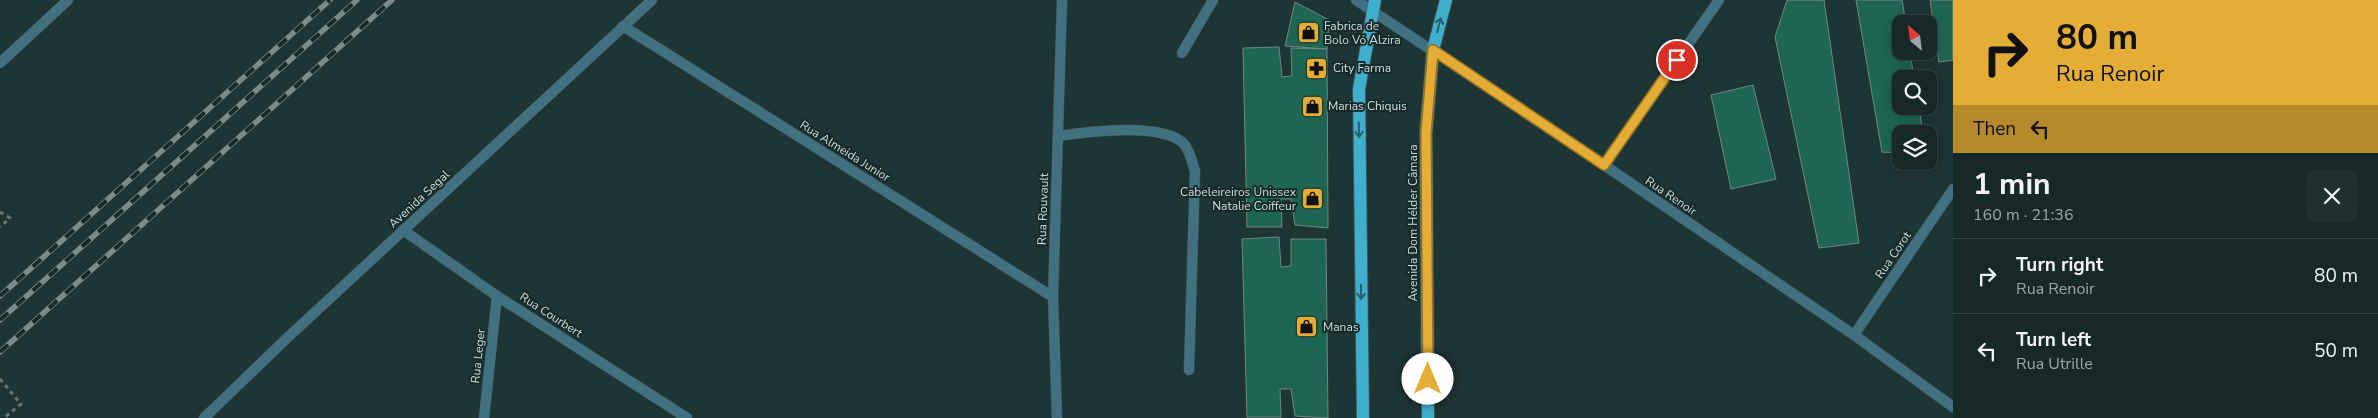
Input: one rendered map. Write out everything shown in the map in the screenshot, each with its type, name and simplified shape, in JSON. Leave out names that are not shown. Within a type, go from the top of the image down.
[{"type":"main road","name":"Avenida Dom Hélder Câmara","points":[[1428,418],[1426,133],[1433,50],[1446,0]]},
{"type":"main road","points":[[1363,418],[1359,89],[1373,6]]},
{"type":"street","points":[[0,63],[68,0]]},
{"type":"street","name":"Avenida Segal","points":[[204,418],[403,230],[652,0]]},
{"type":"street","name":"Rua Rouvault","points":[[1056,418],[1053,297],[1062,0]]},
{"type":"street","points":[[1182,53],[1213,0]]},
{"type":"street","name":"Rua Renoir","points":[[1356,0],[1373,6],[1433,50],[1854,335],[1953,407]]},
{"type":"street","points":[[1604,165],[1719,0]]},
{"type":"street","name":"Rua Almeida Junior","points":[[623,26],[1053,297]]},
{"type":"street","points":[[1058,136],[1079,133],[1147,131],[1168,135],[1183,144],[1190,156],[1195,172],[1189,370]]},
{"type":"street","name":"Rua Corot","points":[[1854,335],[1953,189]]},
{"type":"street","name":"Rua Courbert","points":[[403,230],[497,296],[687,418]]},
{"type":"street","name":"Rua Leger","points":[[484,418],[497,296]]},
{"type":"path","points":[[0,212],[10,218],[0,227]]},
{"type":"path","points":[[0,379],[21,404],[4,418]]},
{"type":"building","points":[[1787,0],[1824,0],[1859,243],[1819,248],[1775,37]]},
{"type":"building","points":[[1856,0],[1902,0],[1904,15],[1892,15],[1892,60],[1911,60],[1913,70],[1892,70],[1892,115],[1920,115],[1922,125],[1892,125],[1892,153],[1882,152]]},
{"type":"building","points":[[1930,0],[1953,0],[1953,60],[1939,62],[1938,15],[1932,15]]},
{"type":"building","name":"Fabrica de Bolo Vó Alzira","points":[[1295,2],[1329,20],[1327,49],[1285,46]]},
{"type":"building","points":[[1279,47],[1282,77],[1292,76],[1291,48],[1327,49],[1328,228],[1295,225],[1291,199],[1281,199],[1282,227],[1247,227],[1243,48]]},
{"type":"building","points":[[1753,85],[1776,179],[1731,189],[1711,95]]},
{"type":"building","points":[[1279,237],[1281,267],[1291,266],[1291,239],[1326,239],[1328,418],[1295,416],[1291,389],[1280,389],[1281,417],[1247,417],[1242,239]]},
{"type":"railway","points":[[0,296],[330,0]]},
{"type":"railway","points":[[0,320],[357,0]]},
{"type":"railway","points":[[0,352],[392,0]]},
{"type":"place","name":"Fabrica de Bolo Vó Alzira","points":[[1308,33]]},
{"type":"place","name":"City Farma","points":[[1317,68]]},
{"type":"place","name":"Marias Chiquis","points":[[1312,106]]},
{"type":"place","name":"Cabeleireiros Unissex Natalie Coiffeur","points":[[1312,199]]},
{"type":"place","name":"Manas","points":[[1307,327]]},
{"type":"route","points":[[1428,379],[1426,133],[1433,50],[1604,165],[1677,60]]}]
